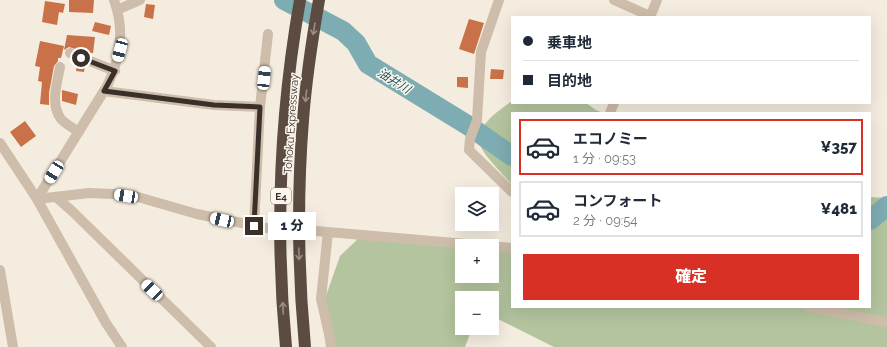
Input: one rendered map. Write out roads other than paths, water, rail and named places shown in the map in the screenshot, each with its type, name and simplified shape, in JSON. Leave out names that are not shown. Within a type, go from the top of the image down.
[{"type":"highway","name":"Tohoku Expressway","points":[[286,347],[280,219],[284,119],[292,45],[300,0]]},
{"type":"highway","name":"Tohoku Expressway","points":[[305,347],[300,265],[299,212],[303,120],[310,57],[319,0]]},
{"type":"street","points":[[37,199],[115,71],[120,50],[117,10],[114,0]]},
{"type":"street","points":[[117,10],[140,0]]},
{"type":"street","points":[[499,0],[481,52],[477,120],[470,139],[469,150],[511,191]]},
{"type":"street","points":[[614,0],[650,16],[657,0]]},
{"type":"street","points":[[254,226],[260,107],[268,34]]},
{"type":"street","points":[[70,53],[115,71]]},
{"type":"street","points":[[60,67],[55,93],[55,102],[61,119],[79,132]]},
{"type":"street","points":[[104,91],[214,105],[260,107]]},
{"type":"street","points":[[0,143],[37,199],[106,323],[122,347]]},
{"type":"street","points":[[37,199],[89,193],[138,197],[197,214],[266,228]]},
{"type":"street","points":[[56,197],[189,324],[201,343],[211,347]]},
{"type":"street","points":[[316,231],[511,248]]},
{"type":"street","points":[[328,232],[321,299],[332,347]]},
{"type":"street","points":[[0,270],[13,347]]},
{"type":"street","points":[[814,308],[887,322]]},
{"type":"waterway","name":"油井川","points":[[284,0],[343,31],[356,43],[368,64],[469,126],[511,155]]},
{"type":"waterway","name":"油井川","points":[[871,219],[887,206]]},
{"type":"tunnel","points":[[266,228],[316,231]]}]
